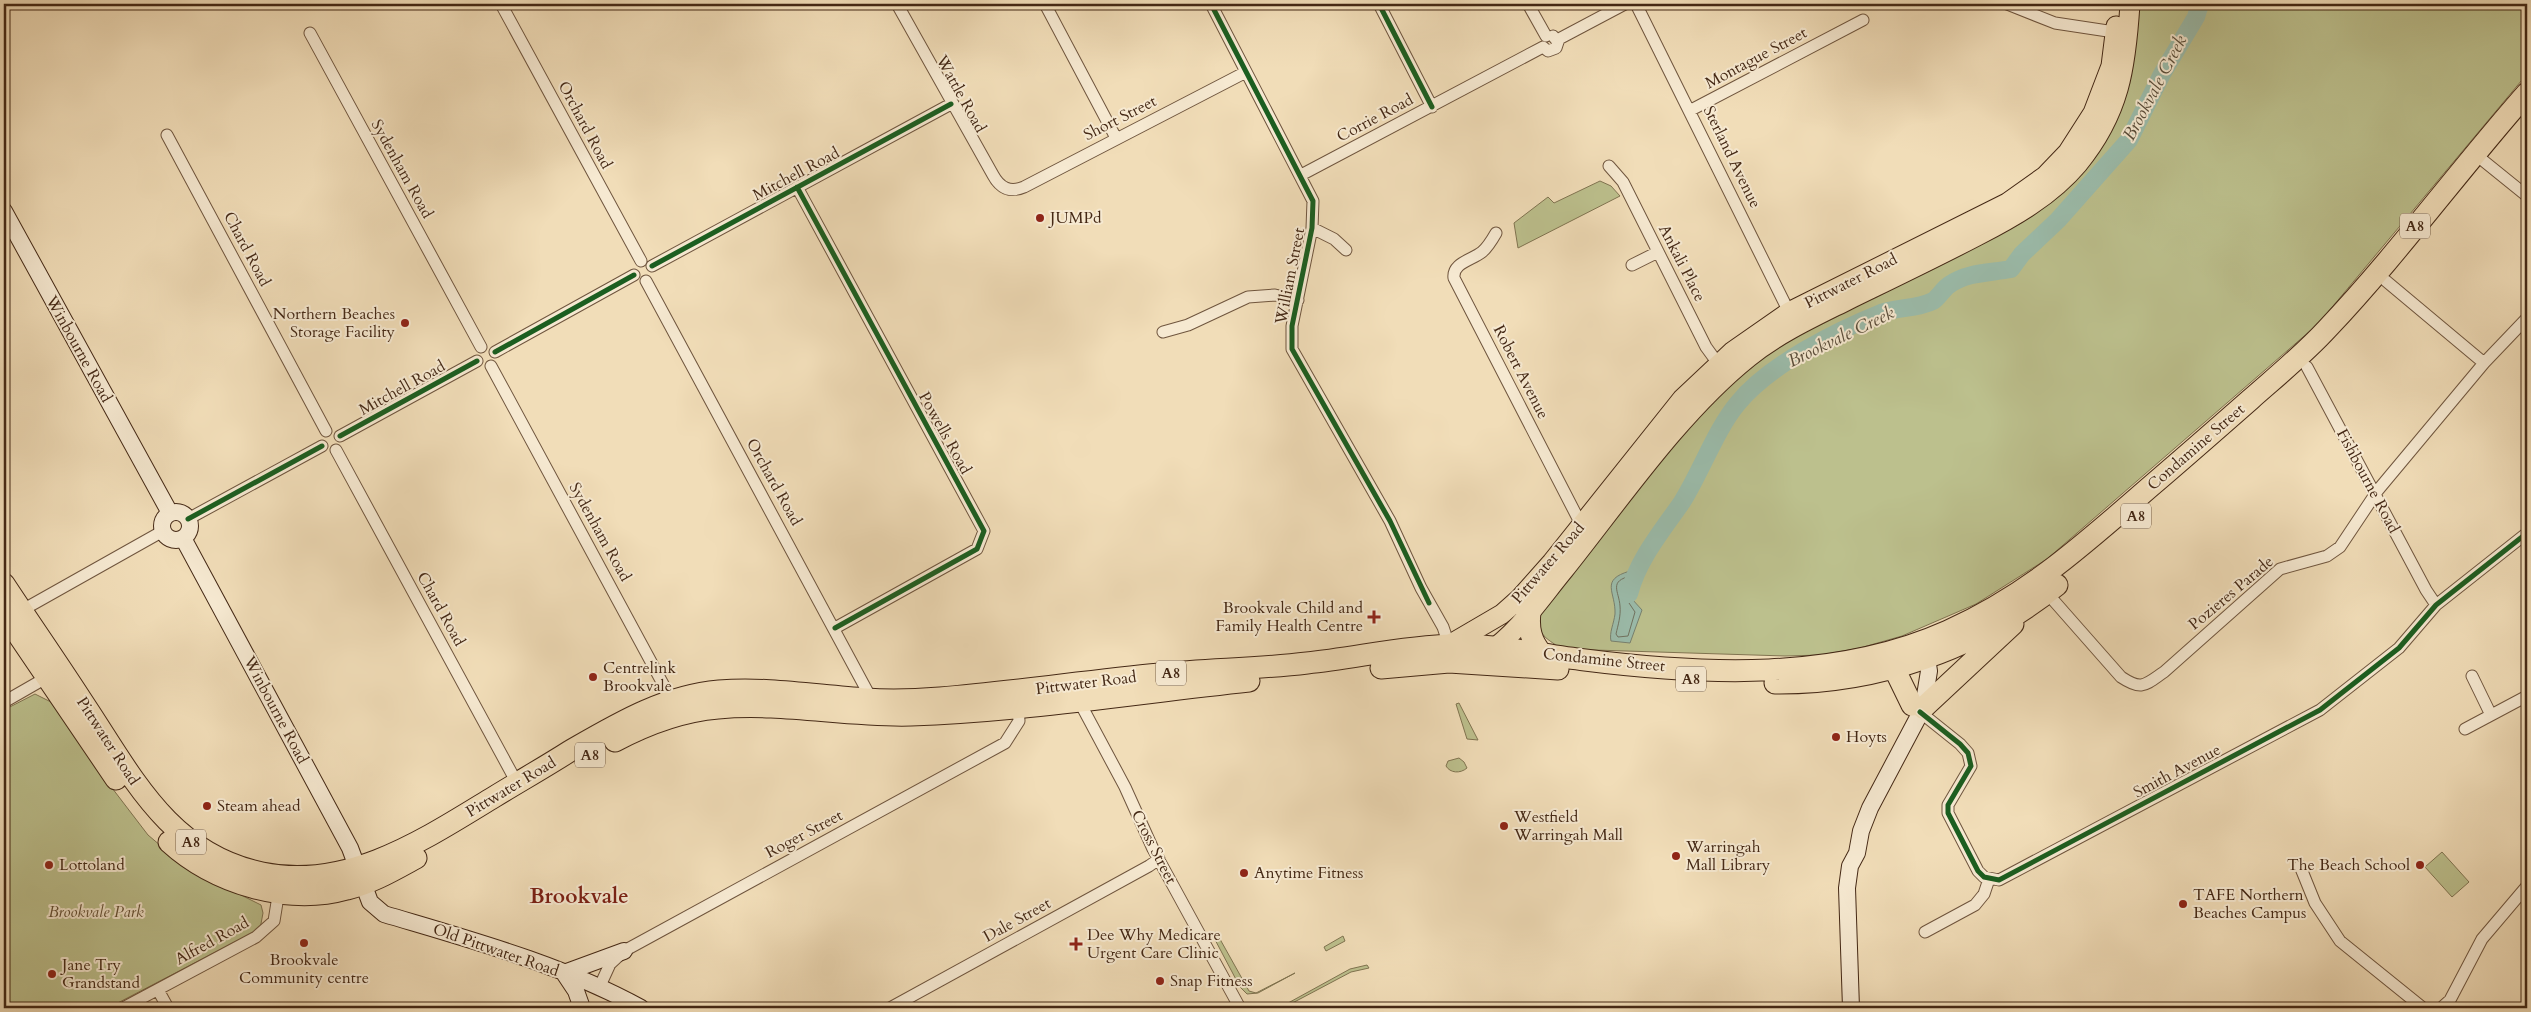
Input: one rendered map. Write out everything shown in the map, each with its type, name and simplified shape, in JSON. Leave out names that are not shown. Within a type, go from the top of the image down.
[{"type":"highway","name":"Condamine Street","points":[[1465,662],[1779,684],[1844,679],[1894,668],[1919,651],[2034,584],[2057,567],[2304,361],[2338,337],[2386,282],[2481,158],[2527,93]]},
{"type":"highway","name":"Condamine Street","points":[[1449,645],[1498,646],[1542,654],[1654,666],[1771,671],[1919,651],[1987,631],[2047,593],[2304,361],[2355,298],[2481,158],[2527,114]]},
{"type":"highway","name":"Pittwater Road","points":[[4,584],[11,615],[54,674],[135,807],[157,831],[174,847],[205,868],[241,884],[280,884],[323,893],[360,876],[419,856],[613,742],[703,693],[735,690],[872,700],[1075,692],[1434,662],[1465,662]]},
{"type":"highway","points":[[1894,668],[1918,708],[2010,629],[2027,606]]},
{"type":"highway","points":[[1530,612],[1529,632],[1535,646],[1542,654]]},
{"type":"highway","name":"Pittwater Road","points":[[360,876],[625,719],[672,709],[736,707],[894,715],[1018,708],[1075,692],[1167,673],[1297,664],[1449,645]]},
{"type":"main road","name":"Pittwater Road","points":[[1465,662],[1482,656],[1498,646],[1530,612],[1585,532],[1682,399],[1723,370],[1770,341],[1793,319],[1996,226],[2019,213],[2059,184],[2089,150],[2110,112],[2124,70],[2122,33],[2117,4]]},
{"type":"main road","name":"Pittwater Road","points":[[2122,33],[2130,4]]},
{"type":"main road","name":"Winbourne Road","points":[[4,211],[170,513]]},
{"type":"main road","points":[[178,512],[188,519],[190,527],[182,538],[174,539],[163,531],[163,521],[170,513],[178,512]]},
{"type":"main road","name":"Pittwater Road","points":[[1449,645],[1502,614],[1585,532]]},
{"type":"main road","name":"Winbourne Road","points":[[182,538],[327,804],[350,848],[360,876]]},
{"type":"main road","points":[[1851,1008],[1847,888],[1850,866],[1847,853],[1854,823],[1862,803],[1918,708],[1928,687],[1919,651]]},
{"type":"main road","name":"Old Pittwater Road","points":[[360,876],[372,906],[384,914],[511,953],[600,988],[641,1008]]},
{"type":"main road","points":[[582,1008],[576,991],[564,973],[624,951]]},
{"type":"main road","points":[[593,1008],[600,988]]},
{"type":"street","name":"Orchard Road","points":[[501,4],[641,261]]},
{"type":"street","name":"Wattle Road","points":[[897,4],[951,104],[996,180],[1009,190]]},
{"type":"street","points":[[1045,4],[1116,138]]},
{"type":"street","name":"William Street","points":[[1211,4],[1313,201],[1312,228],[1291,342],[1295,357],[1390,521],[1443,627],[1449,645]]},
{"type":"street","points":[[1379,4],[1432,107]]},
{"type":"street","points":[[1528,4],[1549,41]]},
{"type":"street","name":"Corrie Road","points":[[1301,175],[1432,107],[1549,41],[1625,4]]},
{"type":"street","name":"Sterland Avenue","points":[[1636,4],[1691,110],[1793,319]]},
{"type":"street","points":[[2007,4],[2055,23],[2122,33]]},
{"type":"street","name":"Montague Street","points":[[1691,110],[1863,20]]},
{"type":"street","name":"Sydenham Road","points":[[310,33],[481,347]]},
{"type":"street","name":"Short Street","points":[[1009,190],[1024,187],[1246,72]]},
{"type":"street","name":"Mitchell Road","points":[[652,266],[951,104]]},
{"type":"street","name":"Chard Road","points":[[167,134],[326,431]]},
{"type":"street","points":[[2481,158],[2527,196]]},
{"type":"street","name":"Ankali Place","points":[[1609,166],[1623,182],[1706,347],[1723,370]]},
{"type":"street","name":"Powells Road","points":[[797,187],[984,531],[977,549],[835,628]]},
{"type":"street","points":[[1312,228],[1334,239],[1346,250]]},
{"type":"street","name":"Robert Avenue","points":[[1496,233],[1484,251],[1457,267],[1454,278],[1585,532]]},
{"type":"street","points":[[1632,265],[1658,252]]},
{"type":"street","points":[[641,261],[647,262],[652,266],[652,275],[646,281],[639,280],[634,275],[634,267],[641,261]]},
{"type":"street","points":[[495,352],[634,275]]},
{"type":"street","name":"Orchard Road","points":[[646,281],[835,628],[872,700]]},
{"type":"street","points":[[2386,282],[2484,363]]},
{"type":"street","points":[[1163,332],[1188,324],[1248,297],[1275,295],[1298,300]]},
{"type":"street","name":"Pozieres Parade","points":[[2047,593],[2121,677],[2133,685],[2144,686],[2164,672],[2280,569],[2327,556],[2340,547],[2375,494],[2484,363],[2527,318]]},
{"type":"street","points":[[488,346],[495,352],[496,360],[491,366],[483,367],[476,361],[476,353],[481,347],[488,346]]},
{"type":"street","name":"Mitchell Road","points":[[340,436],[476,361]]},
{"type":"street","name":"Fishbourne Road","points":[[2304,361],[2436,606]]},
{"type":"street","name":"Sydenham Road","points":[[491,366],[663,684],[672,709]]},
{"type":"street","points":[[326,431],[334,431],[340,436],[341,445],[336,450],[328,452],[322,446],[321,438],[326,431]]},
{"type":"street","points":[[188,519],[322,446]]},
{"type":"street","name":"Chard Road","points":[[336,450],[517,783]]},
{"type":"street","points":[[11,615],[163,531]]},
{"type":"street","name":"Smith Avenue","points":[[1989,879],[1999,880],[2009,875],[2320,710],[2398,648],[2436,606],[2527,534]]},
{"type":"street","points":[[4,702],[54,674]]},
{"type":"street","points":[[2472,676],[2491,715]]},
{"type":"street","name":"Cross Street","points":[[1075,692],[1125,787],[1159,859],[1240,1008]]},
{"type":"street","points":[[2465,728],[2527,696]]},
{"type":"street","name":"Roger Street","points":[[600,988],[610,964],[624,951],[998,747],[1008,739],[1019,721],[1018,708]]},
{"type":"street","points":[[1918,708],[1968,753],[1971,766],[1948,805],[1948,813],[1978,871],[1989,879],[1984,894],[1975,905],[1925,932]]},
{"type":"street","name":"Dale Street","points":[[890,1008],[1159,859]]},
{"type":"street","points":[[2300,866],[2315,903],[2340,941],[2423,1008]]},
{"type":"street","name":"Alfred Road","points":[[123,1008],[256,937],[274,922],[280,884]]},
{"type":"street","points":[[2441,1008],[2450,1000],[2482,939],[2527,886]]},
{"type":"street","points":[[158,990],[168,1008]]},
{"type":"green space","points":[[2134,4],[2527,4],[2527,74],[2318,324],[2047,559],[1976,604],[1902,636],[1860,648],[1821,655],[1785,656],[1562,649],[1546,638],[1542,634],[1539,625],[1541,610],[1698,411],[1795,331],[2029,218],[2065,186]]},
{"type":"green space","points":[[1600,181],[1611,186],[1620,196],[1518,248],[1514,223],[1548,197],[1554,203]]},
{"type":"green space","name":"Brookvale Park","points":[[35,694],[53,703],[109,784],[148,835],[187,868],[261,905],[263,913],[260,929],[108,1008],[4,1008],[4,710]]},
{"type":"green space","points":[[1459,703],[1478,740],[1467,739],[1456,704]]},
{"type":"green space","points":[[1459,758],[1467,768],[1464,770],[1453,771],[1446,766],[1448,761]]},
{"type":"green space","points":[[2442,852],[2469,882],[2452,897],[2425,867]]},
{"type":"green space","points":[[1216,932],[1249,991],[1256,993],[1295,973],[1258,993],[1247,994],[1240,987],[1212,934]]},
{"type":"green space","points":[[1343,936],[1345,941],[1326,951],[1324,947]]},
{"type":"green space","points":[[1367,965],[1369,968],[1351,972],[1283,1008],[1279,1008],[1350,969]]},
{"type":"water","points":[[1630,571],[1640,573],[1632,599],[1642,610],[1630,643],[1611,641],[1615,614],[1612,583],[1615,578]]},
{"type":"waterway","name":"Brookvale Creek","points":[[1629,594],[1644,557],[1682,502],[1730,413],[1751,389],[1785,363],[1844,329],[1881,313],[1927,304],[1933,301],[1949,285],[1963,278],[2011,269],[2022,254],[2058,220],[2129,140],[2162,74],[2196,17],[2200,4]]},
{"type":"cycle path","points":[[1211,4],[1313,201],[1312,228],[1292,326],[1292,349],[1390,521],[1429,603]]},
{"type":"cycle path","points":[[1379,4],[1432,107]]},
{"type":"cycle path","points":[[652,266],[951,104]]},
{"type":"cycle path","points":[[797,187],[984,531],[977,549],[835,628]]},
{"type":"cycle path","points":[[495,352],[634,275]]},
{"type":"cycle path","points":[[340,436],[477,361]]},
{"type":"cycle path","points":[[188,519],[322,446]]},
{"type":"cycle path","points":[[1920,712],[1960,744],[1968,753],[1971,766],[1948,805],[1948,813],[1978,871],[1984,877],[1999,880],[2320,710],[2399,648],[2436,605],[2527,533]]},
{"type":"place","name":"JUMPd","points":[[1040,218]]},
{"type":"place","name":"Northern Beaches Storage Facility","points":[[405,323]]},
{"type":"place","name":"Brookvale Child and Family Health Centre","points":[[1374,617]]},
{"type":"place","name":"Centrelink Brookvale","points":[[593,677]]},
{"type":"place","name":"Hoyts","points":[[1836,737]]},
{"type":"place","name":"Steam ahead","points":[[207,806]]},
{"type":"place","name":"Westfield Warringah Mall","points":[[1504,826]]},
{"type":"place","name":"Warringah Mall Library","points":[[1676,856]]},
{"type":"place","name":"Lottoland","points":[[49,865]]},
{"type":"place","name":"The Beach School","points":[[2420,865]]},
{"type":"place","name":"Anytime Fitness","points":[[1244,873]]},
{"type":"place","name":"TAFE Northern Beaches Campus","points":[[2183,904]]},
{"type":"place","name":"Brookvale Community centre","points":[[304,943]]},
{"type":"place","name":"Dee Why Medicare Urgent Care Clinic","points":[[1076,944]]},
{"type":"place","name":"Jane Try Grandstand","points":[[52,974]]},
{"type":"place","name":"Snap Fitness","points":[[1160,981]]},
{"type":"district","name":"Brookvale","points":[[579,896]]}]
